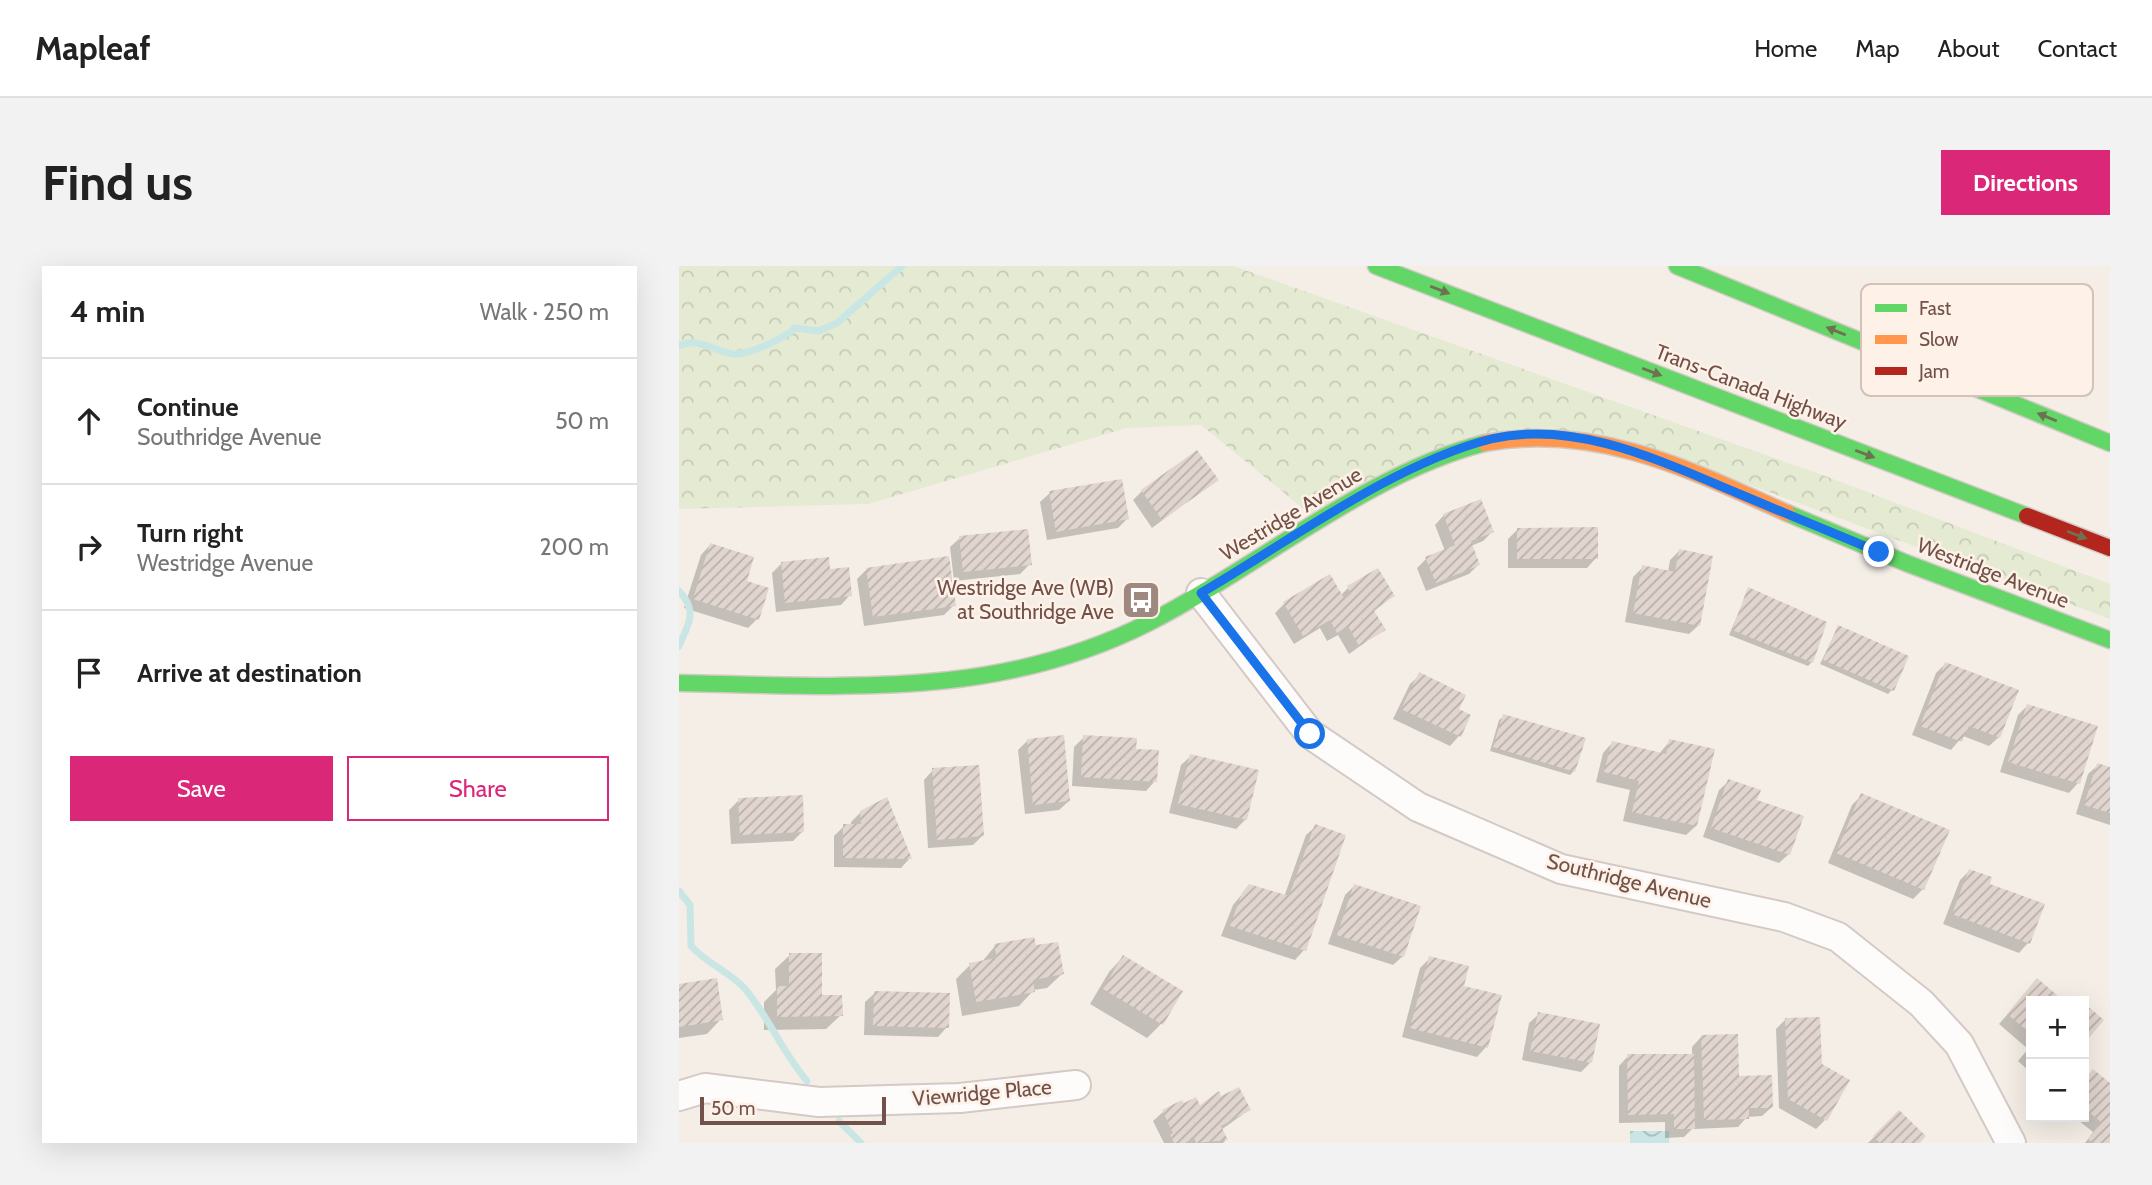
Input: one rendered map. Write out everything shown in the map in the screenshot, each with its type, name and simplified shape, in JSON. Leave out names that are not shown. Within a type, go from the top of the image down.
[{"type":"main road","name":"Trans-Canada Highway","points":[[1376,266],[2110,548]]},
{"type":"main road","points":[[1677,266],[1861,341]]},
{"type":"main road","points":[[1995,396],[2110,443]]},
{"type":"main road","name":"Westridge Avenue","points":[[679,683],[907,684],[985,677],[1041,666],[1093,649],[1149,624],[1378,486],[1428,463],[1464,447],[1495,438],[1548,435],[1590,440],[1658,460],[1879,552],[2110,640]]},
{"type":"street","name":"Southridge Avenue","points":[[1201,593],[1310,734],[1418,807],[1561,869],[1784,916],[1837,937],[1921,1003],[1959,1044],[2011,1143]]},
{"type":"street","name":"Viewridge Place","points":[[679,1096],[705,1088],[819,1102],[960,1098],[1076,1085]]},
{"type":"green space","points":[[679,266],[1233,266],[1817,473],[2110,584],[2110,619],[1699,466],[1538,430],[1310,514],[1201,425],[1127,428],[868,504],[679,509]]},
{"type":"water","points":[[1630,1131],[1669,1131],[1669,1143],[1630,1143]]},
{"type":"building","points":[[1197,450],[1219,480],[1162,520],[1141,490]]},
{"type":"building","points":[[1122,479],[1129,519],[1056,532],[1049,491]]},
{"type":"building","points":[[1481,499],[1494,532],[1471,541],[1480,565],[1436,583],[1425,557],[1455,545],[1443,514]]},
{"type":"building","points":[[1598,527],[1598,559],[1517,559],[1517,528]]},
{"type":"building","points":[[1028,529],[1032,565],[963,572],[959,536]]},
{"type":"building","points":[[710,543],[754,557],[747,581],[769,588],[759,620],[693,599]]},
{"type":"building","points":[[1679,549],[1713,556],[1700,626],[1633,613],[1642,565],[1675,572]]},
{"type":"building","points":[[949,556],[956,606],[873,617],[866,568]]},
{"type":"building","points":[[829,557],[830,569],[849,567],[852,596],[785,603],[781,562]]},
{"type":"building","points":[[1378,568],[1395,596],[1373,609],[1386,630],[1359,646],[1348,626],[1337,633],[1330,620],[1303,636],[1283,602],[1330,574],[1344,598],[1351,594],[1347,586]]},
{"type":"building","points":[[1748,587],[1827,622],[1813,663],[1732,630]]},
{"type":"building","points":[[1838,625],[1909,656],[1894,691],[1823,660]]},
{"type":"building","points":[[1945,662],[2019,690],[2000,738],[1969,726],[1962,742],[1920,726]]},
{"type":"building","points":[[1419,672],[1466,695],[1459,709],[1471,715],[1461,737],[1401,709]]},
{"type":"building","points":[[2027,704],[2098,726],[2080,784],[2008,762]]},
{"type":"building","points":[[1503,714],[1586,738],[1575,772],[1493,747]]},
{"type":"building","points":[[1064,735],[1070,801],[1033,805],[1027,739]]},
{"type":"building","points":[[1083,735],[1137,738],[1136,749],[1159,750],[1157,782],[1081,777]]},
{"type":"building","points":[[1669,739],[1715,749],[1697,826],[1632,812],[1639,781],[1604,772],[1612,741],[1666,754]]},
{"type":"building","points":[[1190,754],[1259,770],[1247,820],[1178,804]]},
{"type":"building","points":[[2097,763],[2110,767],[2110,813],[2084,805]]},
{"type":"building","points":[[979,765],[984,836],[937,840],[932,768]]},
{"type":"building","points":[[1728,779],[1761,790],[1757,800],[1804,816],[1790,855],[1711,828]]},
{"type":"building","points":[[1861,793],[1950,830],[1924,890],[1836,853]]},
{"type":"building","points":[[803,795],[804,832],[740,835],[738,798]]},
{"type":"building","points":[[887,797],[912,859],[843,858],[843,824],[861,824],[860,811]]},
{"type":"building","points":[[1315,824],[1346,835],[1306,951],[1230,926],[1242,893],[1249,884],[1289,896]]},
{"type":"building","points":[[1969,869],[1992,877],[1990,884],[2045,904],[2030,944],[1952,914]]},
{"type":"building","points":[[1354,884],[1421,906],[1404,957],[1337,935]]},
{"type":"building","points":[[1034,937],[1036,945],[1058,942],[1064,974],[1033,980],[1035,992],[976,1002],[969,963],[997,958],[994,944]]},
{"type":"building","points":[[789,953],[822,953],[822,995],[842,995],[843,1016],[777,1017],[777,986],[789,986]]},
{"type":"building","points":[[1123,955],[1183,991],[1163,1025],[1103,989]]},
{"type":"building","points":[[1429,956],[1469,966],[1464,986],[1502,995],[1488,1048],[1410,1028]]},
{"type":"building","points":[[717,978],[723,1020],[679,1027],[679,984]]},
{"type":"building","points":[[2037,978],[2058,996],[2026,996],[2026,1030],[2007,1014]]},
{"type":"building","points":[[874,991],[950,993],[949,1028],[873,1026]]},
{"type":"building","points":[[2089,1007],[2104,1020],[2089,1038]]},
{"type":"building","points":[[1538,1012],[1600,1024],[1592,1063],[1530,1051]]},
{"type":"building","points":[[1820,1017],[1822,1064],[1850,1080],[1827,1121],[1788,1099],[1785,1018]]},
{"type":"building","points":[[1738,1034],[1739,1076],[1772,1075],[1773,1108],[1749,1108],[1749,1119],[1704,1120],[1701,1035]]},
{"type":"building","points":[[1627,1054],[1694,1054],[1695,1129],[1674,1129],[1674,1114],[1628,1115]]},
{"type":"building","points":[[2093,1069],[2110,1083],[2110,1143],[2093,1143],[2088,1139],[2101,1122],[2089,1112],[2089,1074]]},
{"type":"building","points":[[1239,1087],[1251,1110],[1221,1126],[1228,1140],[1196,1143],[1194,1138],[1185,1143],[1174,1143],[1170,1135],[1173,1133],[1162,1110],[1182,1100],[1184,1103],[1196,1097],[1200,1105],[1219,1091],[1221,1096]]},
{"type":"building","points":[[1899,1110],[1926,1136],[1920,1143],[1880,1143],[1873,1136]]},
{"type":"waterway","points":[[679,346],[693,343],[739,354],[765,346],[795,328],[819,331],[837,323],[902,266]]},
{"type":"waterway","points":[[679,591],[690,611],[679,646]]},
{"type":"waterway","points":[[679,891],[690,905],[691,946],[746,990],[807,1081]]},
{"type":"waterway","points":[[839,1121],[861,1143]]},
{"type":"traffic: fast","points":[[1376,266],[2027,516]]},
{"type":"traffic: fast","points":[[1677,266],[1861,341]]},
{"type":"traffic: fast","points":[[1995,396],[2110,443]]},
{"type":"traffic: fast","points":[[679,683],[861,686],[978,676],[1035,665],[1093,647],[1150,622],[1399,475],[1485,443]]},
{"type":"traffic: fast","points":[[1787,513],[1906,563],[2110,640]]},
{"type":"traffic: slow","points":[[1485,443],[1526,438],[1565,439],[1603,445],[1678,466],[1787,513]]},
{"type":"traffic: jam","points":[[2027,516],[2110,548]]},
{"type":"place","name":"Westridge Ave (WB) at Southridge Ave","points":[[1141,600]]},
{"type":"route","points":[[1310,734],[1201,593],[1378,486],[1464,447],[1495,438],[1548,435],[1603,443],[1658,460],[1879,552]]}]
